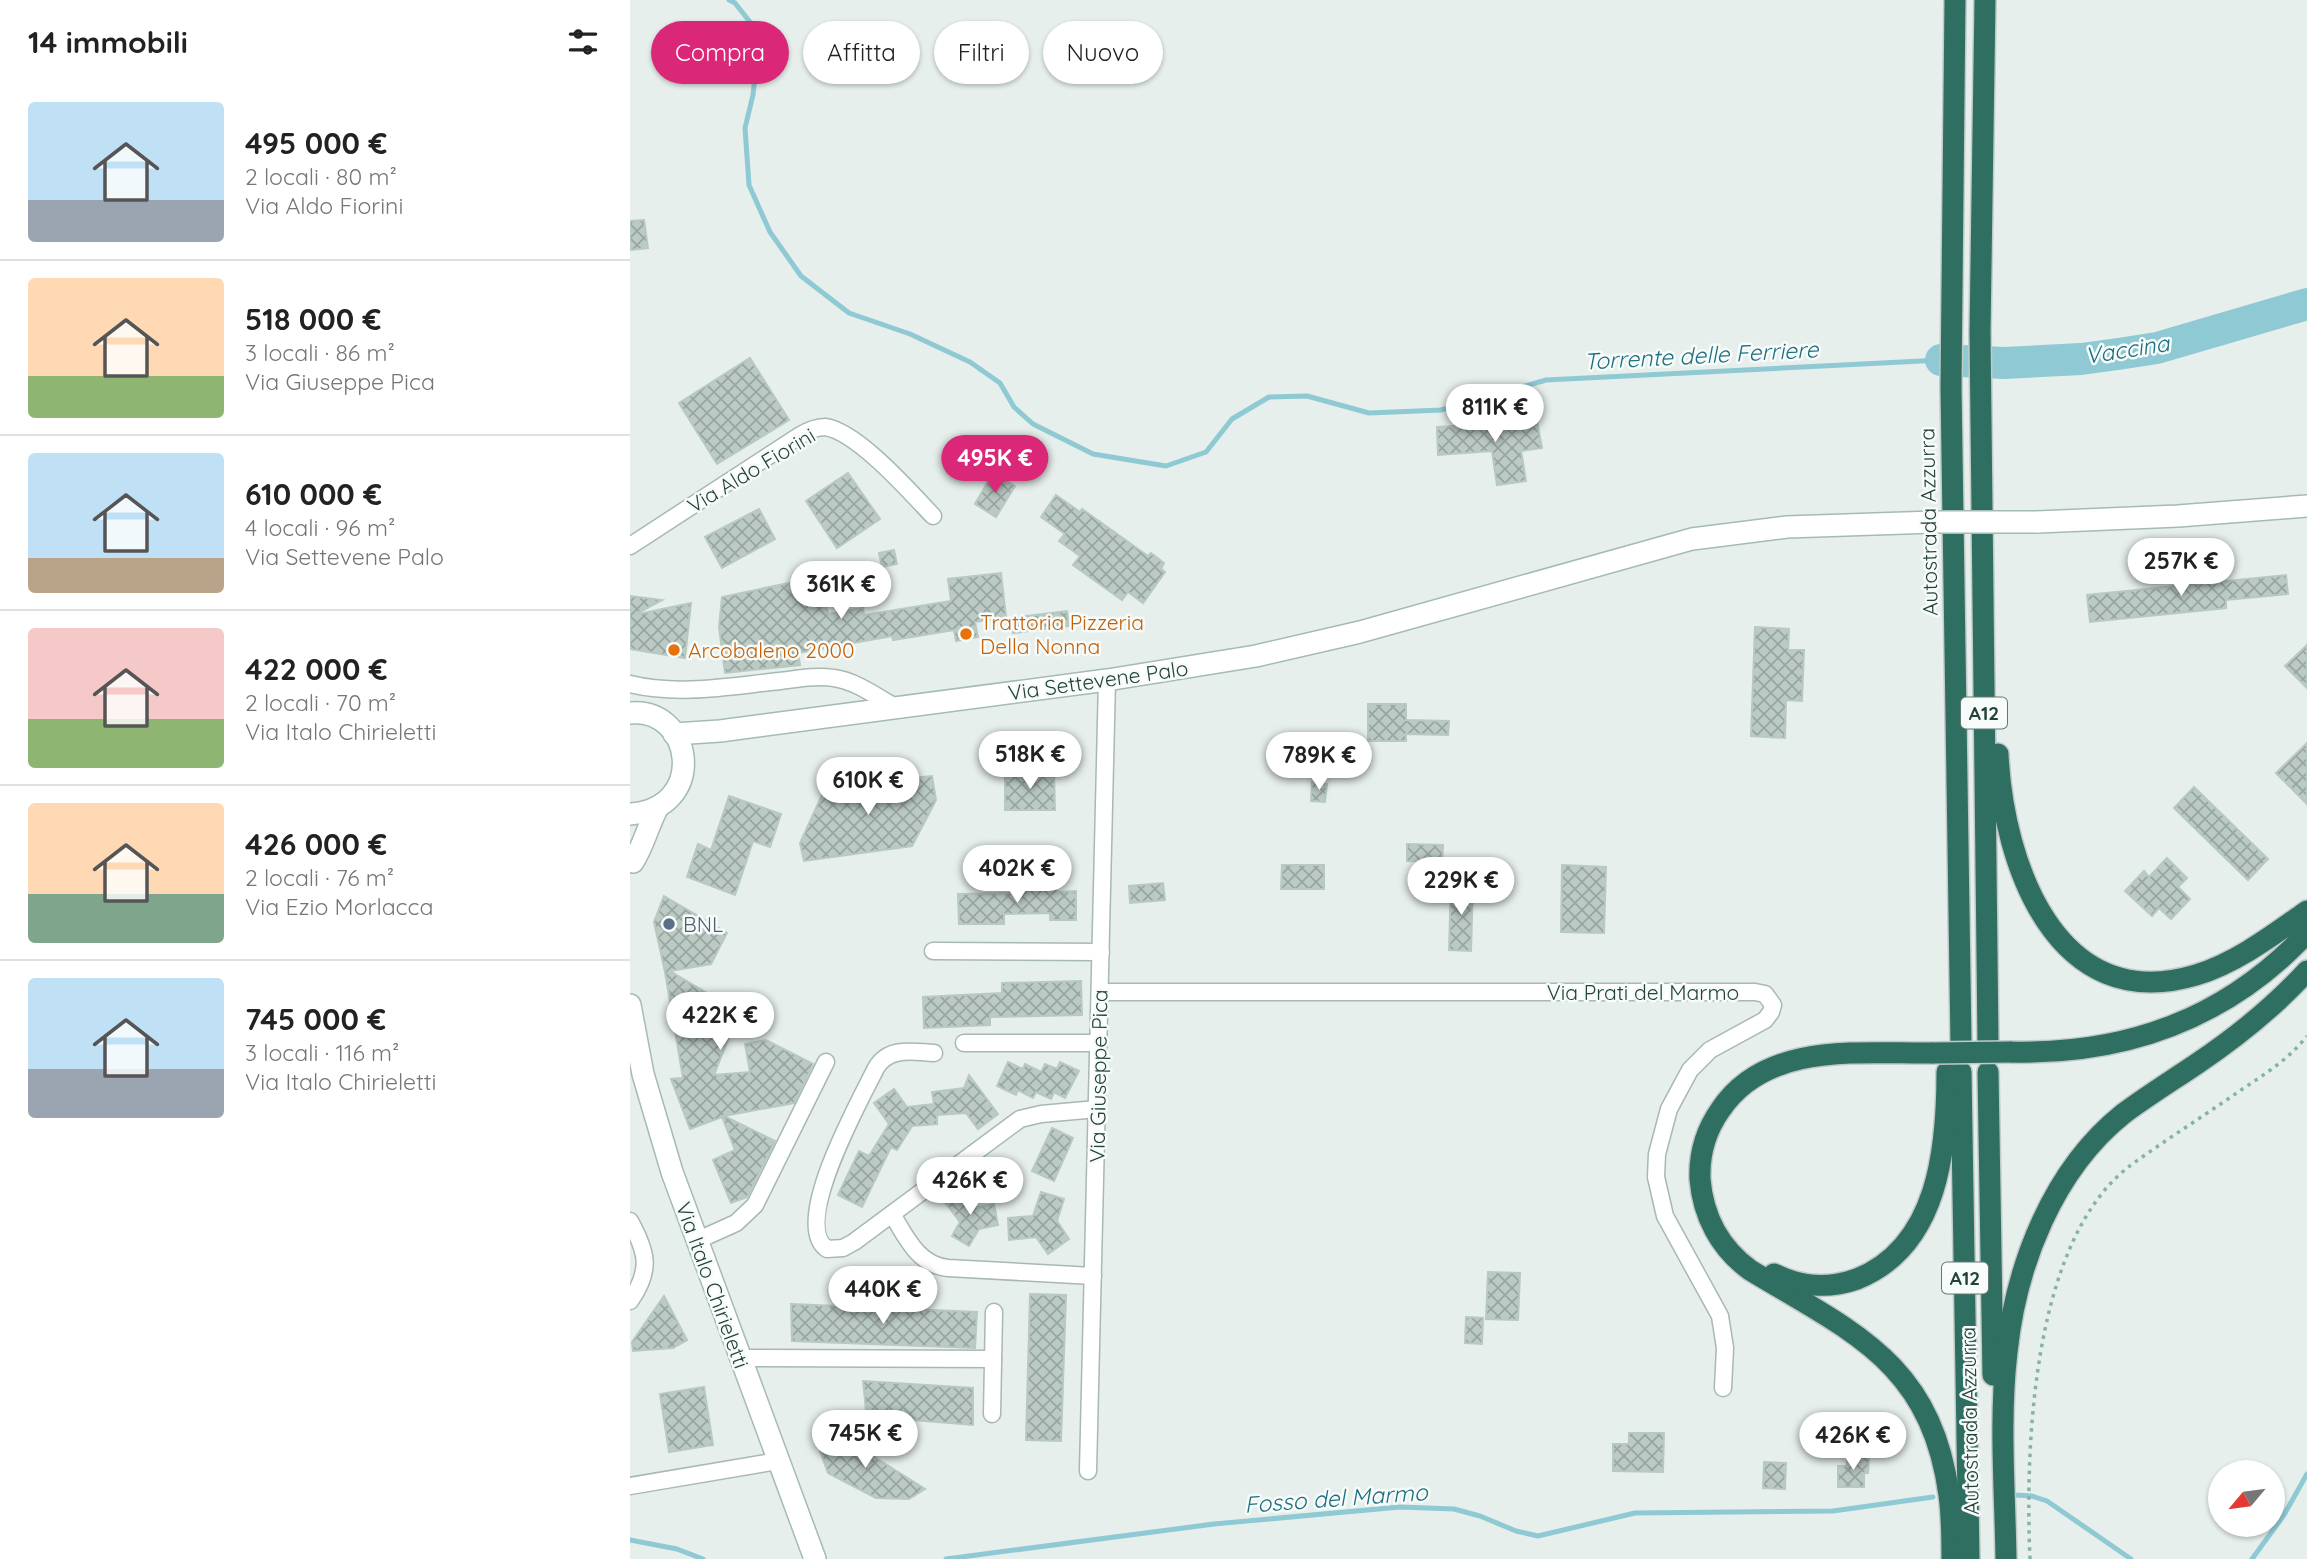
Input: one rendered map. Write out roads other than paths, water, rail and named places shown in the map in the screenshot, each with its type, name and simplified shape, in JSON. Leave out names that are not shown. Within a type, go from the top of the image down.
[{"type":"highway","name":"Autostrada Azzurra","points":[[1947,1046],[1947,750],[1955,666],[1951,387],[1955,0]]},
{"type":"highway","name":"A12","points":[[1985,0],[1980,383],[1988,1043]]},
{"type":"highway","points":[[1983,560],[1994,622],[1999,778],[2008,831],[2021,874],[2032,897],[2050,927],[2067,948],[2091,967],[2116,977],[2136,981],[2179,979],[2208,971],[2231,959],[2307,911]]},
{"type":"highway","points":[[2010,1057],[2090,1048],[2137,1039],[2178,1024],[2244,989],[2269,971],[2307,933]]},
{"type":"highway","points":[[1952,1559],[1959,1509],[1958,1485],[1926,1413],[1898,1372],[1880,1353],[1846,1328],[1749,1270],[1722,1243],[1710,1220],[1702,1195],[1700,1173],[1705,1140],[1717,1114],[1736,1090],[1768,1068],[1816,1056],[1947,1046],[2010,1057],[2064,1060],[2104,1055],[2177,1034],[2227,1009],[2307,949]]},
{"type":"highway","points":[[2006,1559],[2000,1480],[2010,1328],[2026,1267],[2049,1207],[2080,1159],[2108,1128],[2139,1103],[2253,1024],[2307,971]]},
{"type":"highway","name":"Autostrada Azzurra","points":[[1958,1485],[1954,1072],[1937,1180],[1920,1223],[1885,1264],[1857,1278],[1819,1286],[1791,1281],[1769,1271],[1747,1256],[1722,1228],[1714,1207],[1710,1158],[1715,1139],[1738,1102],[1763,1081],[1795,1068],[1838,1063],[1910,1063],[2010,1057]]},
{"type":"highway","name":"Autostrada Azzurra","points":[[1988,1072],[2000,1480]]},
{"type":"highway","name":"Autostrada Azzurra","points":[[1996,1559],[2000,1507]]},
{"type":"highway","name":"Autostrada Azzurra","points":[[1959,1509],[1969,1559]]},
{"type":"main road","name":"Via Settevene Palo","points":[[674,734],[720,731],[1107,680],[1275,653],[1692,539],[1787,527],[2037,522],[2178,516],[2307,506]]},
{"type":"main road","points":[[630,713],[655,718],[674,734],[684,760],[683,775],[668,801],[646,813],[630,814]]},
{"type":"main road","points":[[684,760],[720,731]]},
{"type":"main road","points":[[632,870],[658,807]]},
{"type":"main road","points":[[630,836],[632,870]]},
{"type":"main road","name":"Via Italo Chirieletti","points":[[630,1005],[649,1097],[696,1241],[815,1559]]},
{"type":"street","name":"Via Aldo Fiorini","points":[[630,546],[799,436],[820,427],[837,431],[873,455],[933,516]]},
{"type":"street","points":[[630,684],[691,689],[803,678],[834,678],[856,685],[897,708]]},
{"type":"street","name":"Via Giuseppe Pica","points":[[1088,1471],[1107,680]]},
{"type":"street","points":[[933,951],[1101,952]]},
{"type":"street","name":"Via Prati del Marmo","points":[[1100,992],[1765,994],[1773,1005],[1765,1020],[1710,1050],[1684,1079],[1669,1109],[1657,1154],[1656,1177],[1665,1216],[1720,1316],[1725,1349],[1723,1388]]},
{"type":"street","points":[[964,1043],[1099,1044]]},
{"type":"street","points":[[934,1053],[898,1052],[886,1056],[879,1063],[824,1179],[819,1203],[818,1239],[827,1249],[842,1248],[854,1242],[1020,1119],[1041,1114],[1097,1110]]},
{"type":"street","points":[[696,1241],[736,1223],[752,1210],[826,1062]]},
{"type":"street","points":[[891,1214],[917,1253],[934,1266],[1093,1276]]},
{"type":"street","points":[[630,1221],[642,1245],[645,1263],[642,1281],[630,1301]]},
{"type":"street","points":[[992,1414],[994,1312]]},
{"type":"street","points":[[740,1358],[993,1359]]},
{"type":"street","points":[[630,1486],[778,1461]]},
{"type":"waterway","name":"Torrente delle Ferriere","points":[[729,0],[735,3],[750,22],[757,56],[753,95],[745,128],[749,185],[770,232],[801,276],[849,313],[910,334],[970,362],[1000,383],[1014,407],[1033,424],[1093,454],[1166,466],[1206,452],[1232,419],[1269,397],[1307,396],[1369,413],[1441,410],[1546,380],[1941,360]]},
{"type":"waterway","name":"Vaccina","points":[[1941,360],[2004,363],[2118,354],[2157,348],[2307,304]]},
{"type":"waterway","name":"Fosso del Marmo","points":[[2252,1559],[2284,1515],[2307,1474]]},
{"type":"waterway","name":"Fosso del Marmo","points":[[2014,1495],[2032,1496],[2047,1501],[2131,1559]]},
{"type":"waterway","name":"Fosso del Marmo","points":[[946,1559],[1214,1524],[1400,1507],[1454,1509],[1538,1536],[1635,1513],[1833,1511],[1933,1497]]},
{"type":"waterway","name":"Fosso del Marmo","points":[[630,1540],[677,1549],[703,1559]]},
{"type":"place","name":"Trattoria Pizzeria Della Nonna","points":[[966,634]]},
{"type":"place","name":"Arcobaleno 2000","points":[[674,650]]},
{"type":"place","name":"BNL","points":[[669,924]]}]
